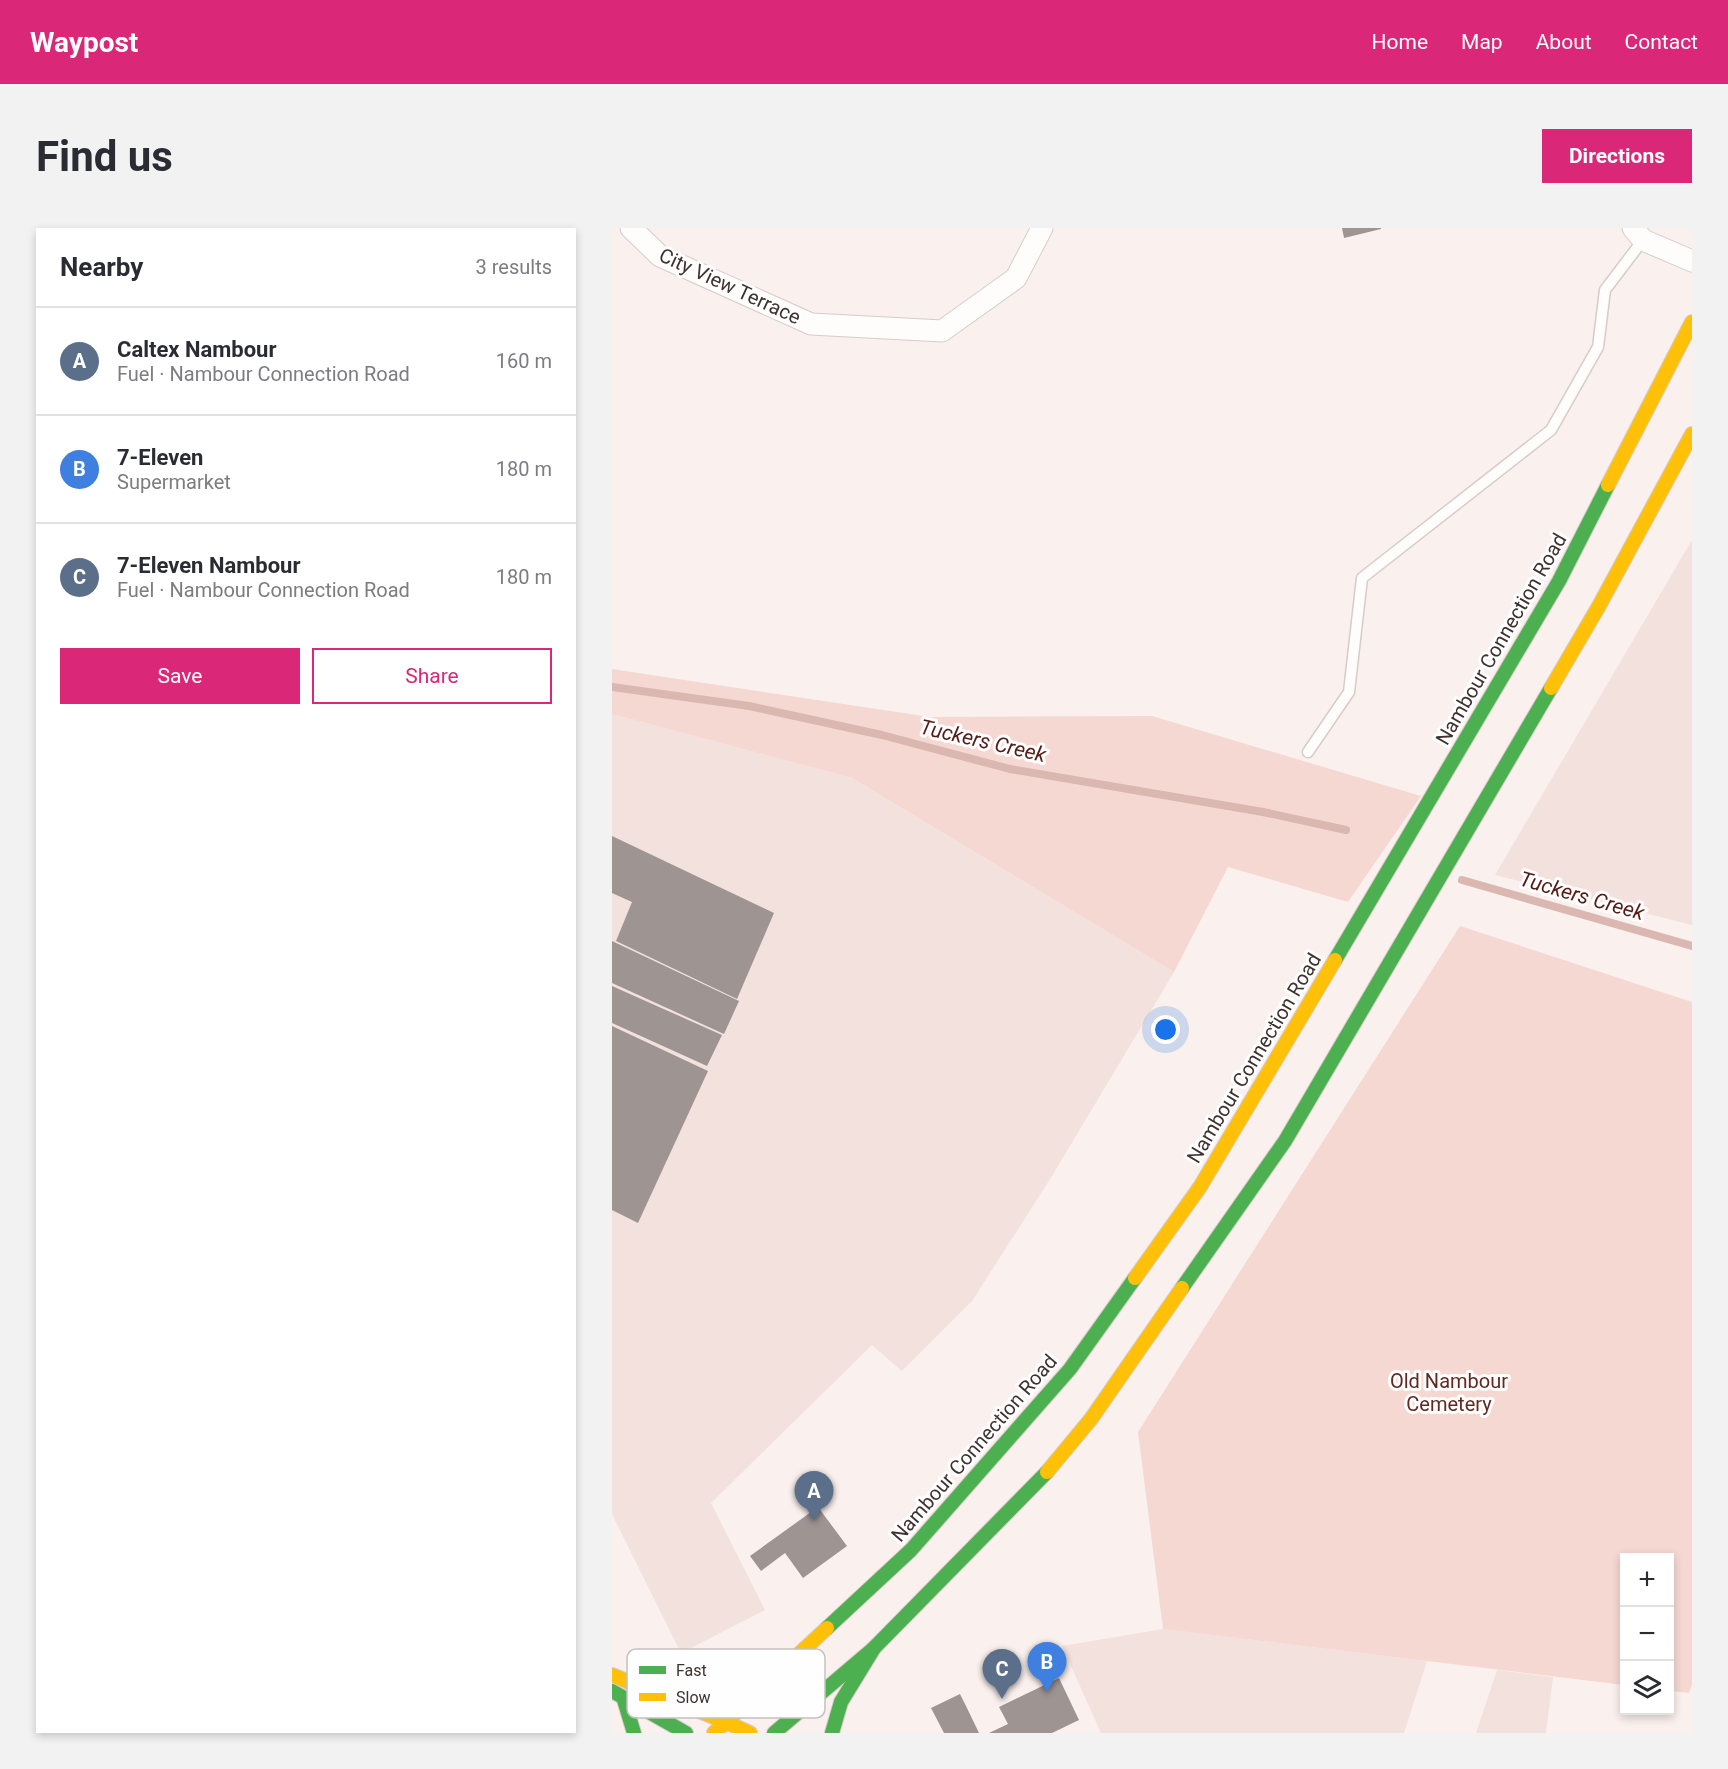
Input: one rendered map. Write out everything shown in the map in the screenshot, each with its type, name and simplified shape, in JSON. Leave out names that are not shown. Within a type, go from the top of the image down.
[{"type":"main road","name":"Nambour Connection Road","points":[[804,1649],[919,1542],[1070,1370],[1200,1187],[1559,581],[1692,322]]},
{"type":"main road","points":[[825,1689],[873,1648],[1031,1491],[1091,1419],[1285,1141],[1587,627],[1692,434]]},
{"type":"main road","points":[[832,1733],[841,1702],[873,1648]]},
{"type":"main road","points":[[612,1675],[627,1681]]},
{"type":"main road","points":[[612,1691],[627,1702]]},
{"type":"main road","points":[[624,1700],[627,1710]]},
{"type":"main road","points":[[629,1718],[634,1733]]},
{"type":"main road","points":[[658,1718],[686,1733]]},
{"type":"main road","points":[[716,1718],[750,1733]]},
{"type":"main road","name":"Nambour Connection Road","points":[[714,1733],[730,1718]]},
{"type":"main road","points":[[774,1733],[791,1718]]},
{"type":"street","name":"City View Terrace","points":[[631,228],[660,256],[811,324],[942,331],[1016,278],[1042,228]]},
{"type":"street","points":[[1638,234],[1692,261]]},
{"type":"lane","points":[[1308,752],[1349,692],[1362,578],[1551,430],[1598,347],[1605,290],[1638,234]]},
{"type":"shaded area","points":[[1692,540],[1692,925],[1495,875]]},
{"type":"shaded area","points":[[612,714],[852,778],[1174,972],[1052,1176],[972,1301],[902,1371],[872,1345],[711,1503],[765,1610],[689,1649],[679,1649],[612,1514]]},
{"type":"shaded area","points":[[1163,1629],[1427,1661],[1404,1733],[1101,1733],[1062,1646]]},
{"type":"shaded area","points":[[1497,1670],[1553,1677],[1546,1733],[1476,1733]]},
{"type":"green space","points":[[612,669],[930,717],[1152,716],[1421,796],[1348,902],[1228,867],[1174,972],[852,778],[612,714]]},
{"type":"green space","name":"Old Nambour Cemetery","points":[[1460,926],[1692,1002],[1692,1684],[1689,1693],[1674,1691],[1674,1553],[1620,1553],[1620,1685],[1163,1629],[1138,1432]]},
{"type":"building","points":[[1342,228],[1381,228],[1381,229],[1344,238]]},
{"type":"building","points":[[612,836],[774,913],[737,999],[616,941],[632,902],[612,893]]},
{"type":"building","points":[[612,941],[739,1001],[724,1034],[612,983]]},
{"type":"building","points":[[612,986],[722,1035],[707,1066],[612,1023]]},
{"type":"building","points":[[612,1026],[708,1071],[638,1223],[612,1210]]},
{"type":"building","points":[[818,1507],[847,1546],[803,1578],[785,1553],[761,1571],[750,1556]]},
{"type":"building","points":[[1059,1678],[1079,1720],[1052,1733],[989,1733],[1008,1724],[999,1707]]},
{"type":"building","points":[[960,1694],[979,1733],[944,1733],[931,1708]]},
{"type":"waterway","name":"Tuckers Creek","points":[[612,687],[749,706],[882,735],[1010,769],[1263,812],[1346,830]]},
{"type":"waterway","name":"Tuckers Creek","points":[[1462,880],[1692,946]]},
{"type":"traffic: fast","points":[[1335,960],[1559,581],[1608,485]]},
{"type":"traffic: fast","points":[[1182,1288],[1285,1141],[1551,688]]},
{"type":"traffic: fast","points":[[827,1628],[911,1550],[1070,1369],[1135,1278]]},
{"type":"traffic: fast","points":[[825,1690],[874,1648],[1047,1472]]},
{"type":"traffic: fast","points":[[832,1733],[841,1702],[874,1648]]},
{"type":"traffic: fast","points":[[612,1691],[627,1700]]},
{"type":"traffic: fast","points":[[624,1700],[627,1710]]},
{"type":"traffic: fast","points":[[629,1718],[634,1733]]},
{"type":"traffic: fast","points":[[660,1718],[686,1733]]},
{"type":"traffic: fast","points":[[774,1733],[792,1718]]},
{"type":"traffic: slow","points":[[1608,485],[1692,322]]},
{"type":"traffic: slow","points":[[1551,688],[1599,606],[1692,434]]},
{"type":"traffic: slow","points":[[1135,1278],[1200,1187],[1335,960]]},
{"type":"traffic: slow","points":[[1047,1472],[1091,1419],[1182,1288]]},
{"type":"traffic: slow","points":[[804,1649],[827,1628]]},
{"type":"traffic: slow","points":[[612,1675],[627,1681]]},
{"type":"traffic: slow","points":[[716,1718],[726,1722],[730,1718]]},
{"type":"traffic: slow","points":[[714,1733],[726,1722],[750,1733]]},
{"type":"place","name":"Caltex Nambour","points":[[814,1521]]},
{"type":"place","name":"7-Eleven","points":[[1047,1692]]},
{"type":"place","name":"7-Eleven Nambour","points":[[1002,1699]]}]
